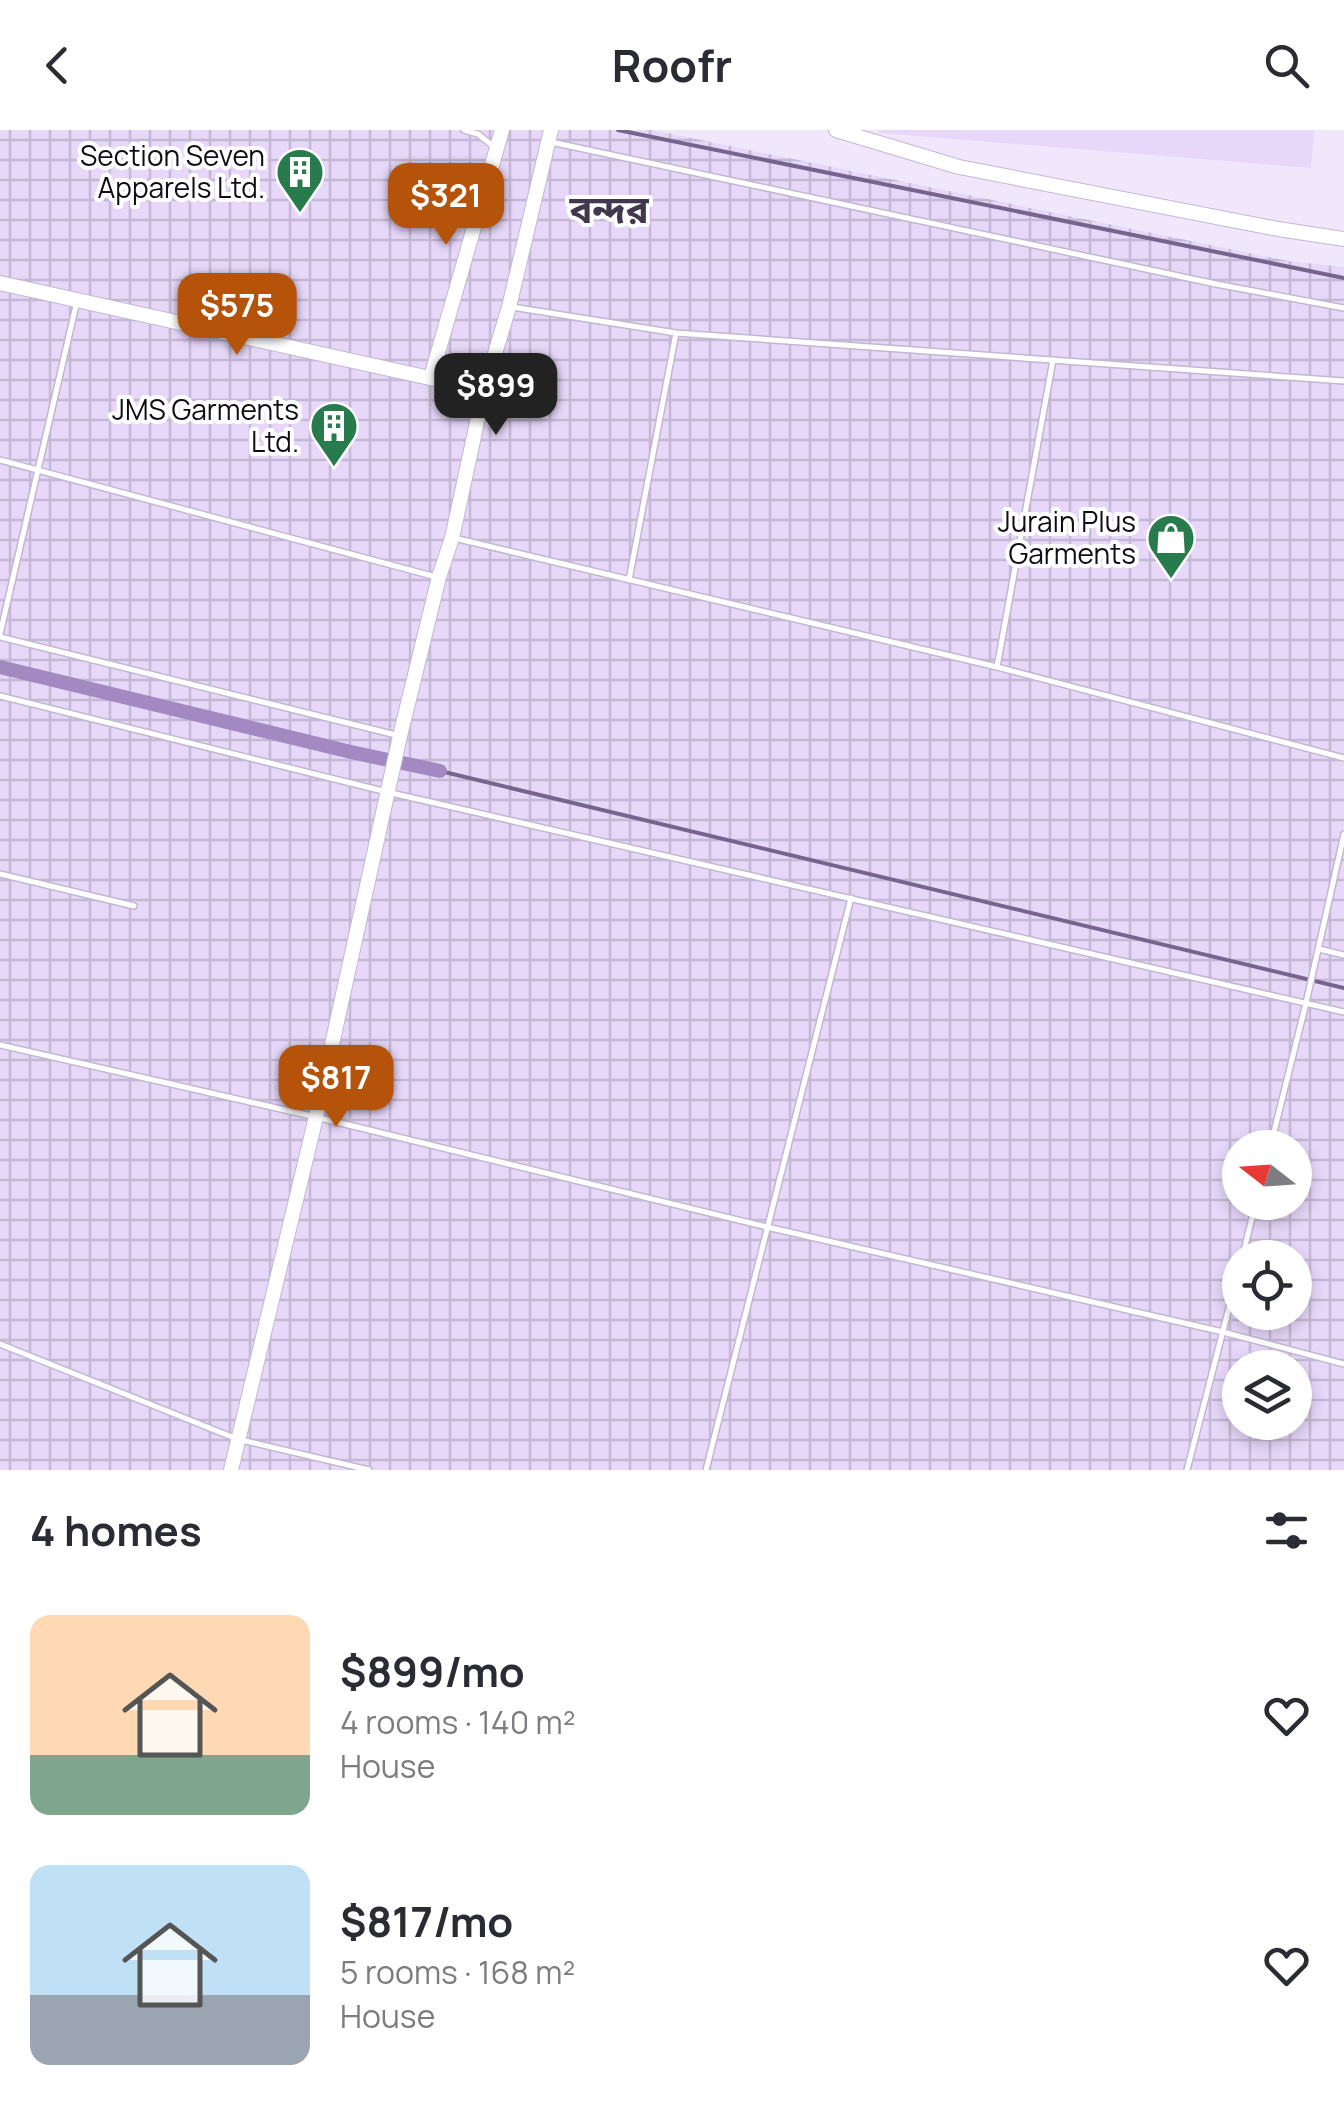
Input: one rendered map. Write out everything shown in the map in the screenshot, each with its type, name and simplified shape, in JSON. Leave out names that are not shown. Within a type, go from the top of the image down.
[{"type":"street","points":[[431,377],[502,130]]},
{"type":"street","points":[[836,130],[959,167],[1344,239]]},
{"type":"street","points":[[230,1470],[316,1118],[388,786],[549,136]]},
{"type":"street","points":[[0,283],[484,390]]},
{"type":"lane","points":[[464,130],[478,134],[496,148]]},
{"type":"lane","points":[[549,136],[1216,284],[1344,308]]},
{"type":"lane","points":[[77,301],[0,636],[400,736]]},
{"type":"lane","points":[[508,307],[676,332],[1344,381]]},
{"type":"lane","points":[[629,580],[676,332]]},
{"type":"lane","points":[[997,667],[1053,360]]},
{"type":"lane","points":[[0,460],[439,578]]},
{"type":"lane","points":[[452,538],[997,667],[1344,758]]},
{"type":"lane","points":[[0,696],[1344,1012]]},
{"type":"lane","points":[[1274,1130],[1344,834]]},
{"type":"lane","points":[[0,874],[134,906]]},
{"type":"lane","points":[[706,1470],[851,898]]},
{"type":"lane","points":[[1318,949],[1344,955]]},
{"type":"lane","points":[[0,1045],[1223,1332],[1344,1364]]},
{"type":"lane","points":[[1187,1470],[1223,1332]]},
{"type":"lane","points":[[0,1344],[237,1440],[369,1470]]},
{"type":"shaded area","points":[[0,130],[653,130],[1288,261],[1344,267],[1344,1470],[0,1470]]},
{"type":"shaded area","points":[[879,130],[1314,130],[1311,168]]},
{"type":"waterway","points":[[618,130],[1344,278]]},
{"type":"waterway","points":[[0,667],[440,771]]},
{"type":"waterway","points":[[440,771],[1344,988]]},
{"type":"place","name":"Section Seven Apparels Ltd.","points":[[300,214]]},
{"type":"place","name":"JMS Garments Ltd.","points":[[334,468]]},
{"type":"place","name":"Jurain Plus Garments","points":[[1171,580]]},
{"type":"district","name":"বন্দর","points":[[609,210]]}]
